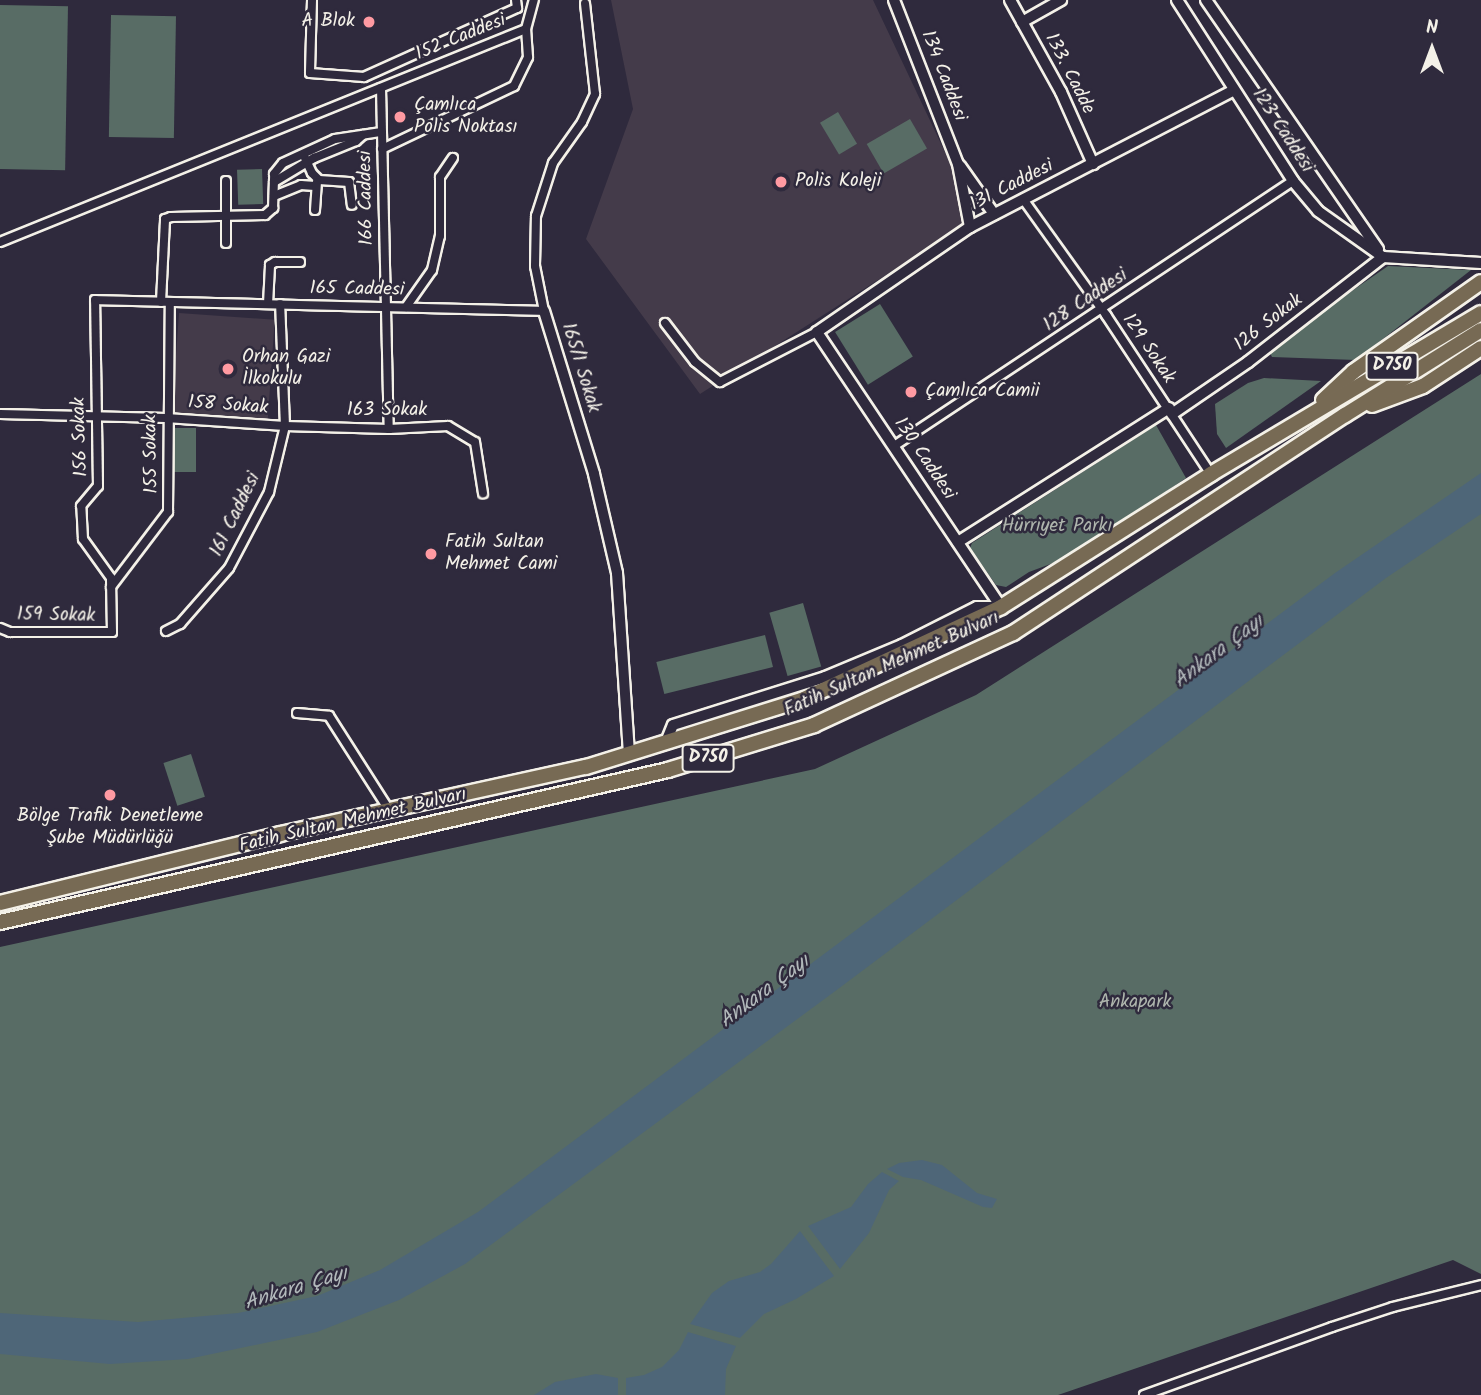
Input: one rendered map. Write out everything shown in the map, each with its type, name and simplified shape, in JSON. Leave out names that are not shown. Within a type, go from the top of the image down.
[{"type":"highway","points":[[1303,419],[1353,372],[1481,282]]},
{"type":"highway","name":"Fatih Sultan Mehmet Bulvarı","points":[[2,902],[389,810],[586,767],[804,699],[1001,607],[1211,474],[1481,313]]},
{"type":"highway","name":"Fatih Sultan Mehmet Bulvarı","points":[[0,922],[668,770],[814,725],[1013,633],[1345,415],[1481,330]]},
{"type":"highway","points":[[1345,415],[1423,387],[1481,348]]},
{"type":"street","points":[[312,0],[310,73],[364,77],[517,8],[516,0]]},
{"type":"street","name":"152 Caddesi","points":[[0,242],[526,29],[534,0]]},
{"type":"street","name":"134 Caddesi","points":[[894,0],[958,164],[970,228]]},
{"type":"street","name":"133. Cadde","points":[[1010,0],[1061,92],[1093,164]]},
{"type":"street","points":[[1022,22],[1061,0]]},
{"type":"street","name":"123 Caddesi","points":[[1177,0],[1293,181],[1318,211],[1384,257]]},
{"type":"street","name":"123 Caddesi","points":[[1206,0],[1384,257]]},
{"type":"street","name":"165/1 Sokak","points":[[585,4],[595,93],[582,122],[553,163],[536,216],[535,266],[544,312],[594,474],[617,573],[629,754]]},
{"type":"street","points":[[382,149],[514,86],[528,57],[526,29]]},
{"type":"street","name":"166 Caddesi","points":[[381,88],[389,429]]},
{"type":"street","name":"131 Caddesi","points":[[817,331],[994,214],[1234,90]]},
{"type":"street","points":[[226,216],[265,215],[273,208],[274,182],[279,165],[335,139],[381,132]]},
{"type":"street","points":[[274,182],[307,162],[356,141],[363,135]]},
{"type":"street","points":[[303,153],[317,183],[315,210]]},
{"type":"street","points":[[406,307],[432,270],[440,236],[440,177],[453,158]]},
{"type":"street","name":"134 Caddesi","points":[[958,164],[994,214]]},
{"type":"street","points":[[274,196],[301,185],[347,180],[351,188],[352,205]]},
{"type":"street","points":[[226,181],[226,243]]},
{"type":"street","name":"128 Caddesi","points":[[894,446],[1293,181]]},
{"type":"street","name":"129 Sokak","points":[[1023,199],[1102,309],[1211,474]]},
{"type":"street","name":"155 Sokak","points":[[111,587],[168,512],[165,219],[171,216],[226,216]]},
{"type":"street","points":[[1384,257],[1481,263]]},
{"type":"street","name":"126 Sokak","points":[[958,542],[1248,362],[1384,257]]},
{"type":"street","points":[[268,304],[270,265],[275,262],[300,262]]},
{"type":"street","name":"156 Sokak","points":[[111,632],[111,578],[83,539],[81,506],[98,486],[95,300],[165,302]]},
{"type":"street","name":"165 Caddesi","points":[[165,302],[544,312]]},
{"type":"street","name":"161 Caddesi","points":[[166,631],[180,624],[229,568],[269,492],[285,426],[281,304]]},
{"type":"street","points":[[666,323],[695,362],[720,382],[817,331]]},
{"type":"street","name":"130 Caddesi","points":[[817,331],[1001,607]]},
{"type":"street","name":"158 Sokak","points":[[0,414],[166,418],[285,426]]},
{"type":"street","name":"163 Sokak","points":[[285,426],[389,429],[448,426],[475,442],[483,493]]},
{"type":"street","name":"159 Sokak","points":[[0,628],[10,632],[111,632]]},
{"type":"street","points":[[296,713],[329,716],[389,810]]},
{"type":"street","points":[[1144,1395],[1357,1319],[1481,1285]]},
{"type":"shaded area","name":"Polis Koleji","points":[[611,0],[873,0],[952,167],[964,225],[700,394],[586,239],[633,109]]},
{"type":"shaded area","name":"Orhan Gazi İlkokulu","points":[[179,313],[275,320],[267,425],[172,419]]},
{"type":"green space","points":[[0,5],[68,6],[65,170],[0,169]]},
{"type":"green space","points":[[111,15],[176,16],[174,138],[109,137]]},
{"type":"green space","points":[[838,112],[857,144],[839,155],[820,123]]},
{"type":"green space","points":[[910,119],[927,148],[884,173],[867,144]]},
{"type":"green space","points":[[262,169],[263,204],[238,205],[237,170]]},
{"type":"green space","points":[[1388,266],[1471,270],[1356,360],[1272,357],[1268,349]]},
{"type":"green space","points":[[880,304],[913,357],[868,385],[835,332]]},
{"type":"green space","name":"Ankapark","points":[[1481,374],[1481,1274],[1453,1260],[1058,1395],[0,1395],[0,947],[815,769],[976,695]]},
{"type":"green space","points":[[1264,378],[1321,381],[1226,448],[1217,434],[1215,404],[1248,383]]},
{"type":"green space","name":"Hürriyet Parkı","points":[[1156,425],[1186,478],[1072,556],[1029,572],[1006,587],[996,585],[970,548],[972,543]]},
{"type":"green space","points":[[172,428],[196,428],[196,472],[172,472]]},
{"type":"green space","points":[[803,603],[821,666],[788,676],[769,613]]},
{"type":"green space","points":[[765,635],[773,667],[664,694],[656,662]]},
{"type":"green space","points":[[191,754],[205,797],[177,806],[163,763]]},
{"type":"water","points":[[1481,473],[1481,514],[1386,578],[834,992],[465,1264],[399,1300],[317,1332],[188,1359],[110,1364],[0,1354],[0,1313],[138,1322],[238,1313],[317,1296],[380,1270],[478,1212],[1335,573]]},
{"type":"water","points":[[922,1160],[942,1165],[977,1193],[997,1199],[992,1208],[983,1207],[921,1180],[903,1177],[887,1169],[899,1163]]},
{"type":"water","points":[[882,1172],[899,1181],[889,1190],[869,1233],[840,1269],[808,1226],[851,1207],[868,1184]]},
{"type":"water","points":[[800,1231],[834,1276],[764,1314],[740,1338],[690,1324],[712,1293],[729,1281],[760,1272],[771,1264]]},
{"type":"water","points":[[688,1332],[736,1346],[726,1369],[725,1395],[626,1395],[626,1378],[644,1375],[662,1367],[679,1350]]},
{"type":"water","points":[[596,1374],[618,1378],[618,1395],[534,1395],[555,1382]]},
{"type":"place","name":"A Blok","points":[[369,22]]},
{"type":"place","name":"Çamlıca Polis Noktası","points":[[400,117]]},
{"type":"place","name":"Polis Koleji","points":[[781,182]]},
{"type":"place","name":"Orhan Gazi İlkokulu","points":[[228,369]]},
{"type":"place","name":"Çamlıca Camii","points":[[911,392]]},
{"type":"place","name":"Fatih Sultan Mehmet Cami","points":[[431,554]]},
{"type":"place","name":"Bölge Trafik Denetleme Şube Müdürlüğü","points":[[110,795]]},
{"type":"water label","name":"Ankara Çayı","points":[[1219,652]]},
{"type":"water label","name":"Ankara Çayı","points":[[765,992]]},
{"type":"water label","name":"Ankara Çayı","points":[[296,1289]]}]
